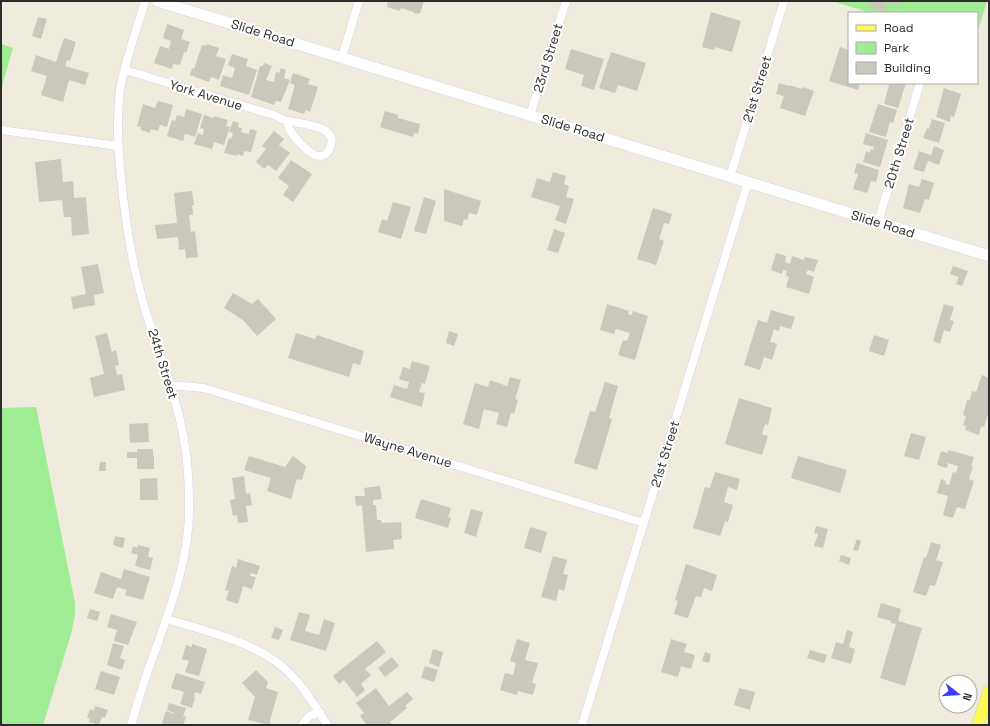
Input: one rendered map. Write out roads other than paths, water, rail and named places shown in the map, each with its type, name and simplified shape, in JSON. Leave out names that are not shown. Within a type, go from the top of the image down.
[{"type":"main road","name":"Slide Road","points":[[157,1],[989,256]]},
{"type":"main road","points":[[978,725],[989,691]]},
{"type":"street","name":"24th Street","points":[[131,725],[153,656],[167,619],[180,572],[186,544],[190,508],[185,445],[180,419],[144,304],[124,216],[118,146],[119,104],[125,70],[145,1]]},
{"type":"street","points":[[342,57],[359,1]]},
{"type":"street","name":"23rd Street","points":[[530,115],[566,1]]},
{"type":"street","name":"21st Street","points":[[730,177],[784,1]]},
{"type":"street","name":"York Avenue","points":[[125,70],[274,115],[287,121],[299,122],[326,131],[330,134],[332,142],[328,152],[321,156],[317,156],[308,151],[289,129],[287,121]]},
{"type":"street","name":"20th Street","points":[[878,222],[920,84]]},
{"type":"street","points":[[1,130],[118,146]]},
{"type":"street","name":"21st Street","points":[[582,725],[748,182]]},
{"type":"street","name":"Wayne Avenue","points":[[170,386],[204,388],[644,522]]},
{"type":"street","points":[[167,619],[217,635],[275,661],[310,697],[328,725]]},
{"type":"street","points":[[302,725],[308,716],[320,712]]}]
